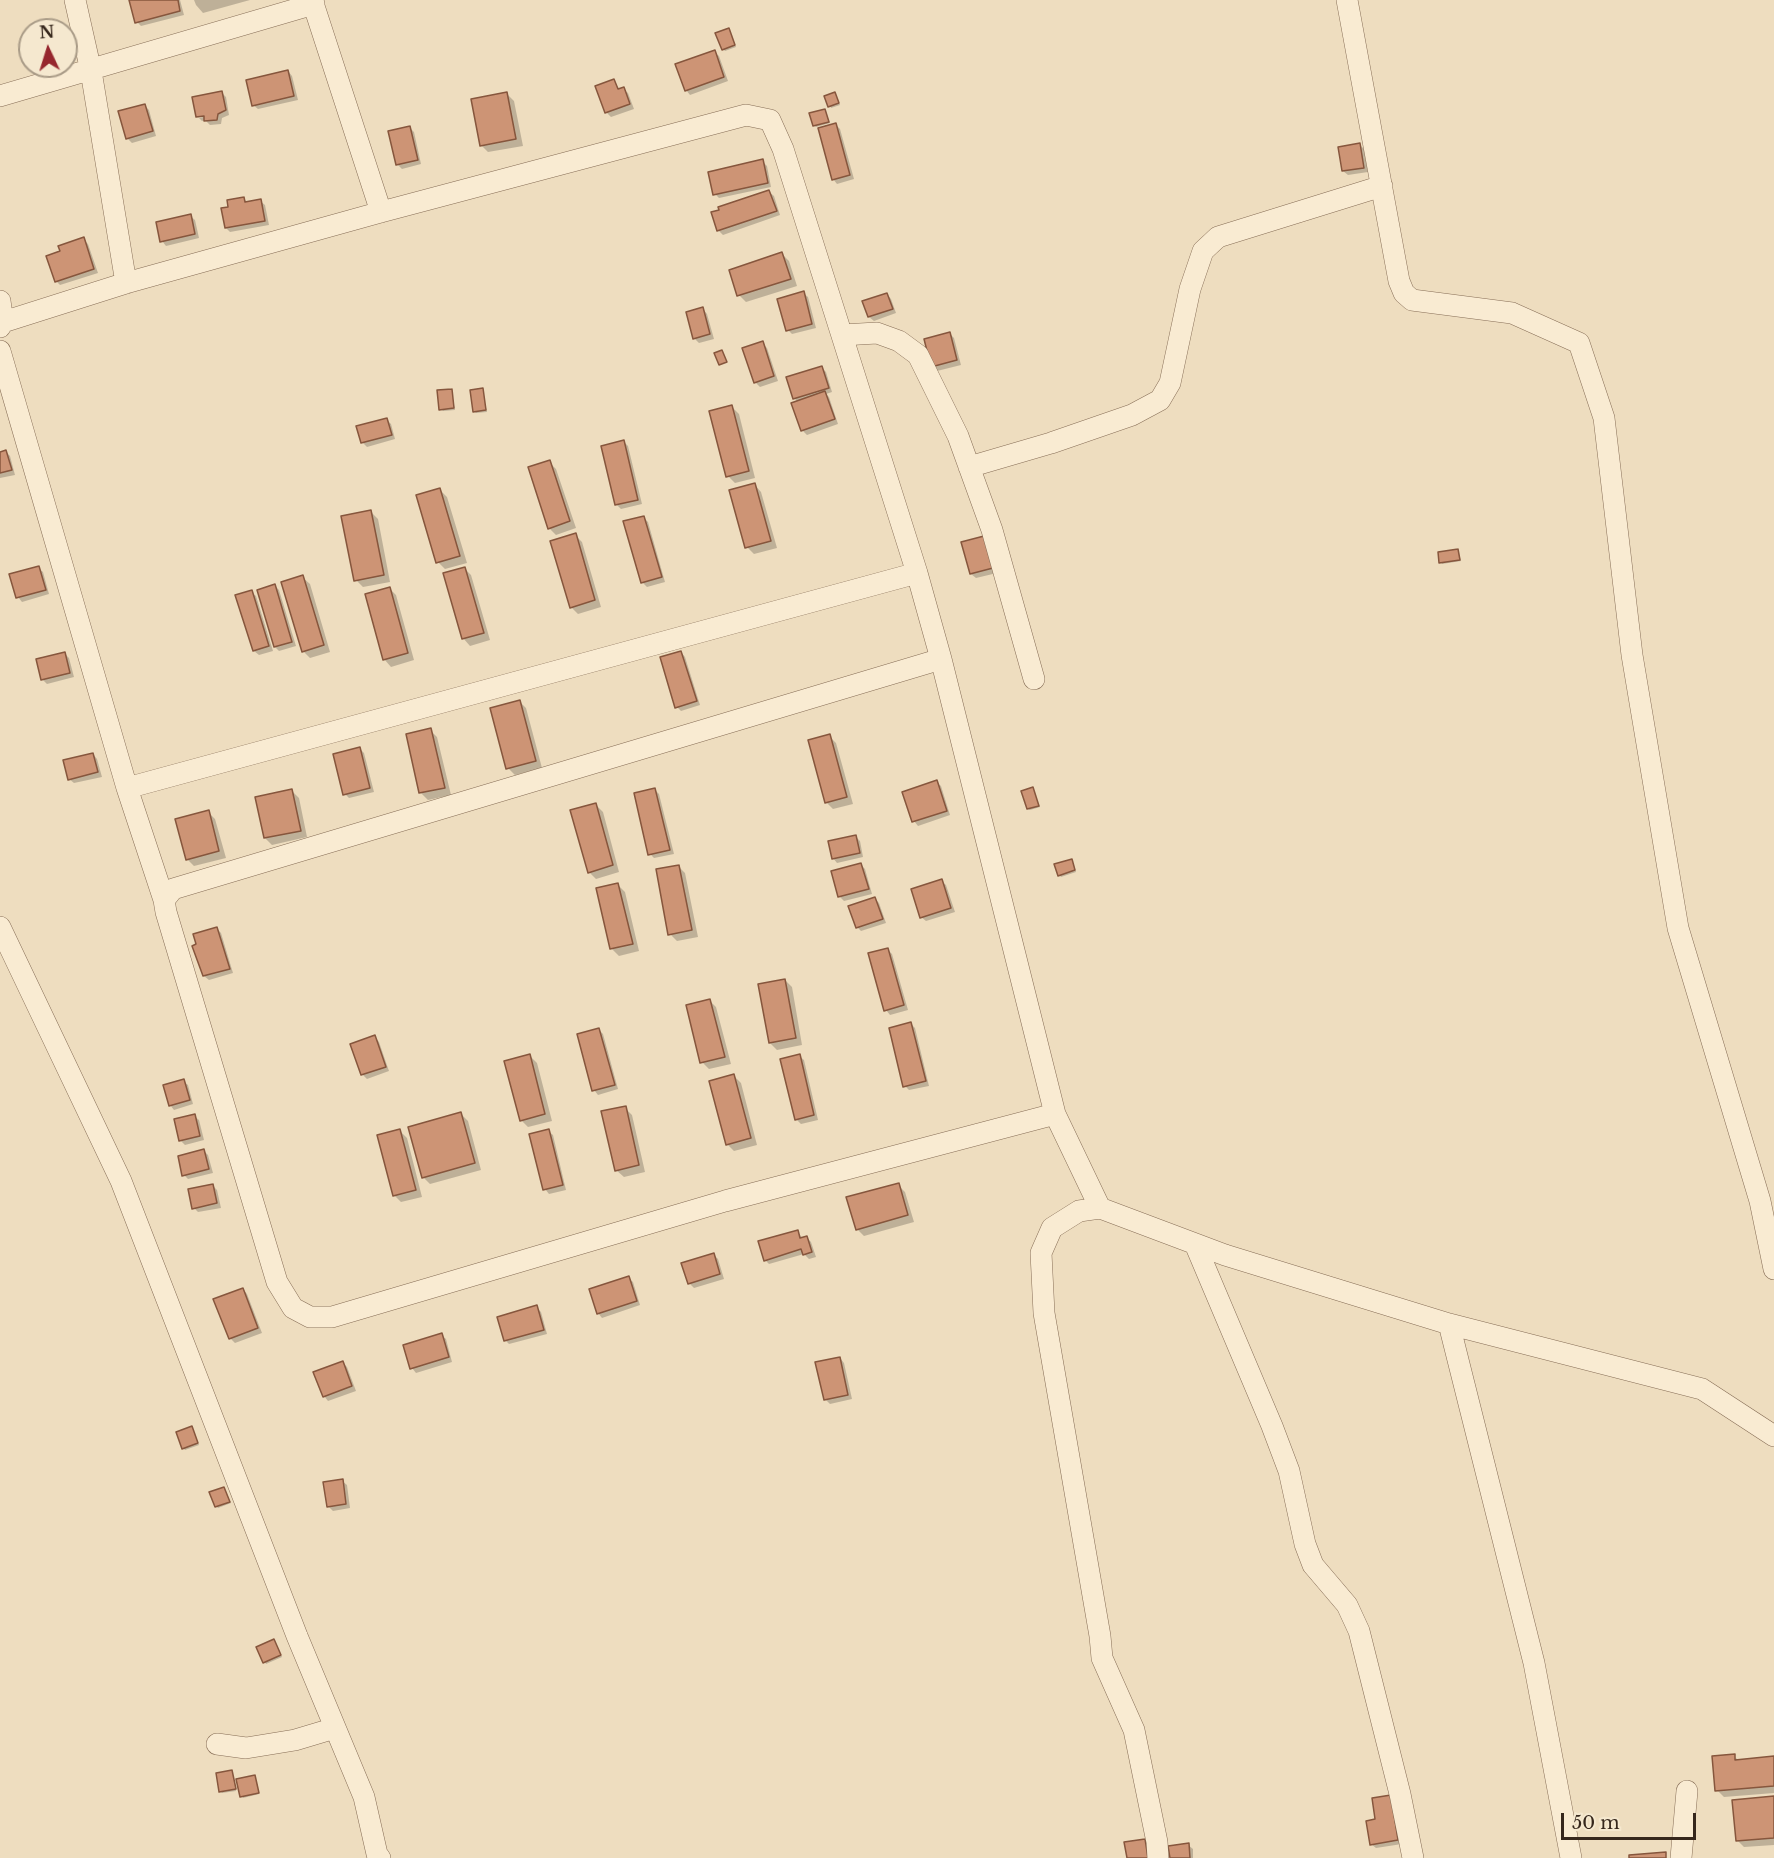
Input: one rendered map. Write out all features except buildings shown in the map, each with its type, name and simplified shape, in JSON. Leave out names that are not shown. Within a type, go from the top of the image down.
[{"type":"street","points":[[75,0],[91,71],[126,283]]},
{"type":"street","points":[[1347,0],[1399,281],[1404,293],[1412,300],[1512,313],[1579,342],[1604,418],[1632,655],[1678,928],[1760,1201],[1774,1269]]},
{"type":"street","points":[[0,96],[91,71],[313,2],[381,212]]},
{"type":"street","points":[[1,317],[381,212],[746,115],[770,120],[783,148],[917,573],[941,659],[1055,1114],[1100,1208]]},
{"type":"street","points":[[969,467],[1051,443],[1131,415],[1160,399],[1170,383],[1190,289],[1203,251],[1218,237],[1382,186]]},
{"type":"street","points":[[842,335],[877,333],[899,341],[918,355],[958,436],[992,530],[1034,679]]},
{"type":"street","points":[[0,351],[127,788],[164,900],[277,1282],[293,1308],[310,1317],[332,1317],[725,1201],[1055,1114]]},
{"type":"street","points":[[127,788],[917,573]]},
{"type":"street","points":[[164,900],[173,889],[941,659]]},
{"type":"street","points":[[0,927],[7,961],[121,1181],[297,1636],[364,1797],[377,1857]]},
{"type":"street","points":[[1158,1858],[1157,1842],[1134,1730],[1102,1658],[1044,1313],[1041,1253],[1052,1228],[1079,1211],[1100,1208],[1195,1244],[1449,1324],[1702,1389],[1774,1436]]},
{"type":"street","points":[[1195,1244],[1285,1459],[1305,1544],[1313,1565],[1347,1605],[1359,1630],[1400,1794],[1413,1858]]},
{"type":"street","points":[[1449,1324],[1534,1663],[1571,1858]]},
{"type":"street","points":[[216,1744],[246,1748],[295,1740],[335,1728]]},
{"type":"street","points":[[1681,1858],[1687,1791]]}]
